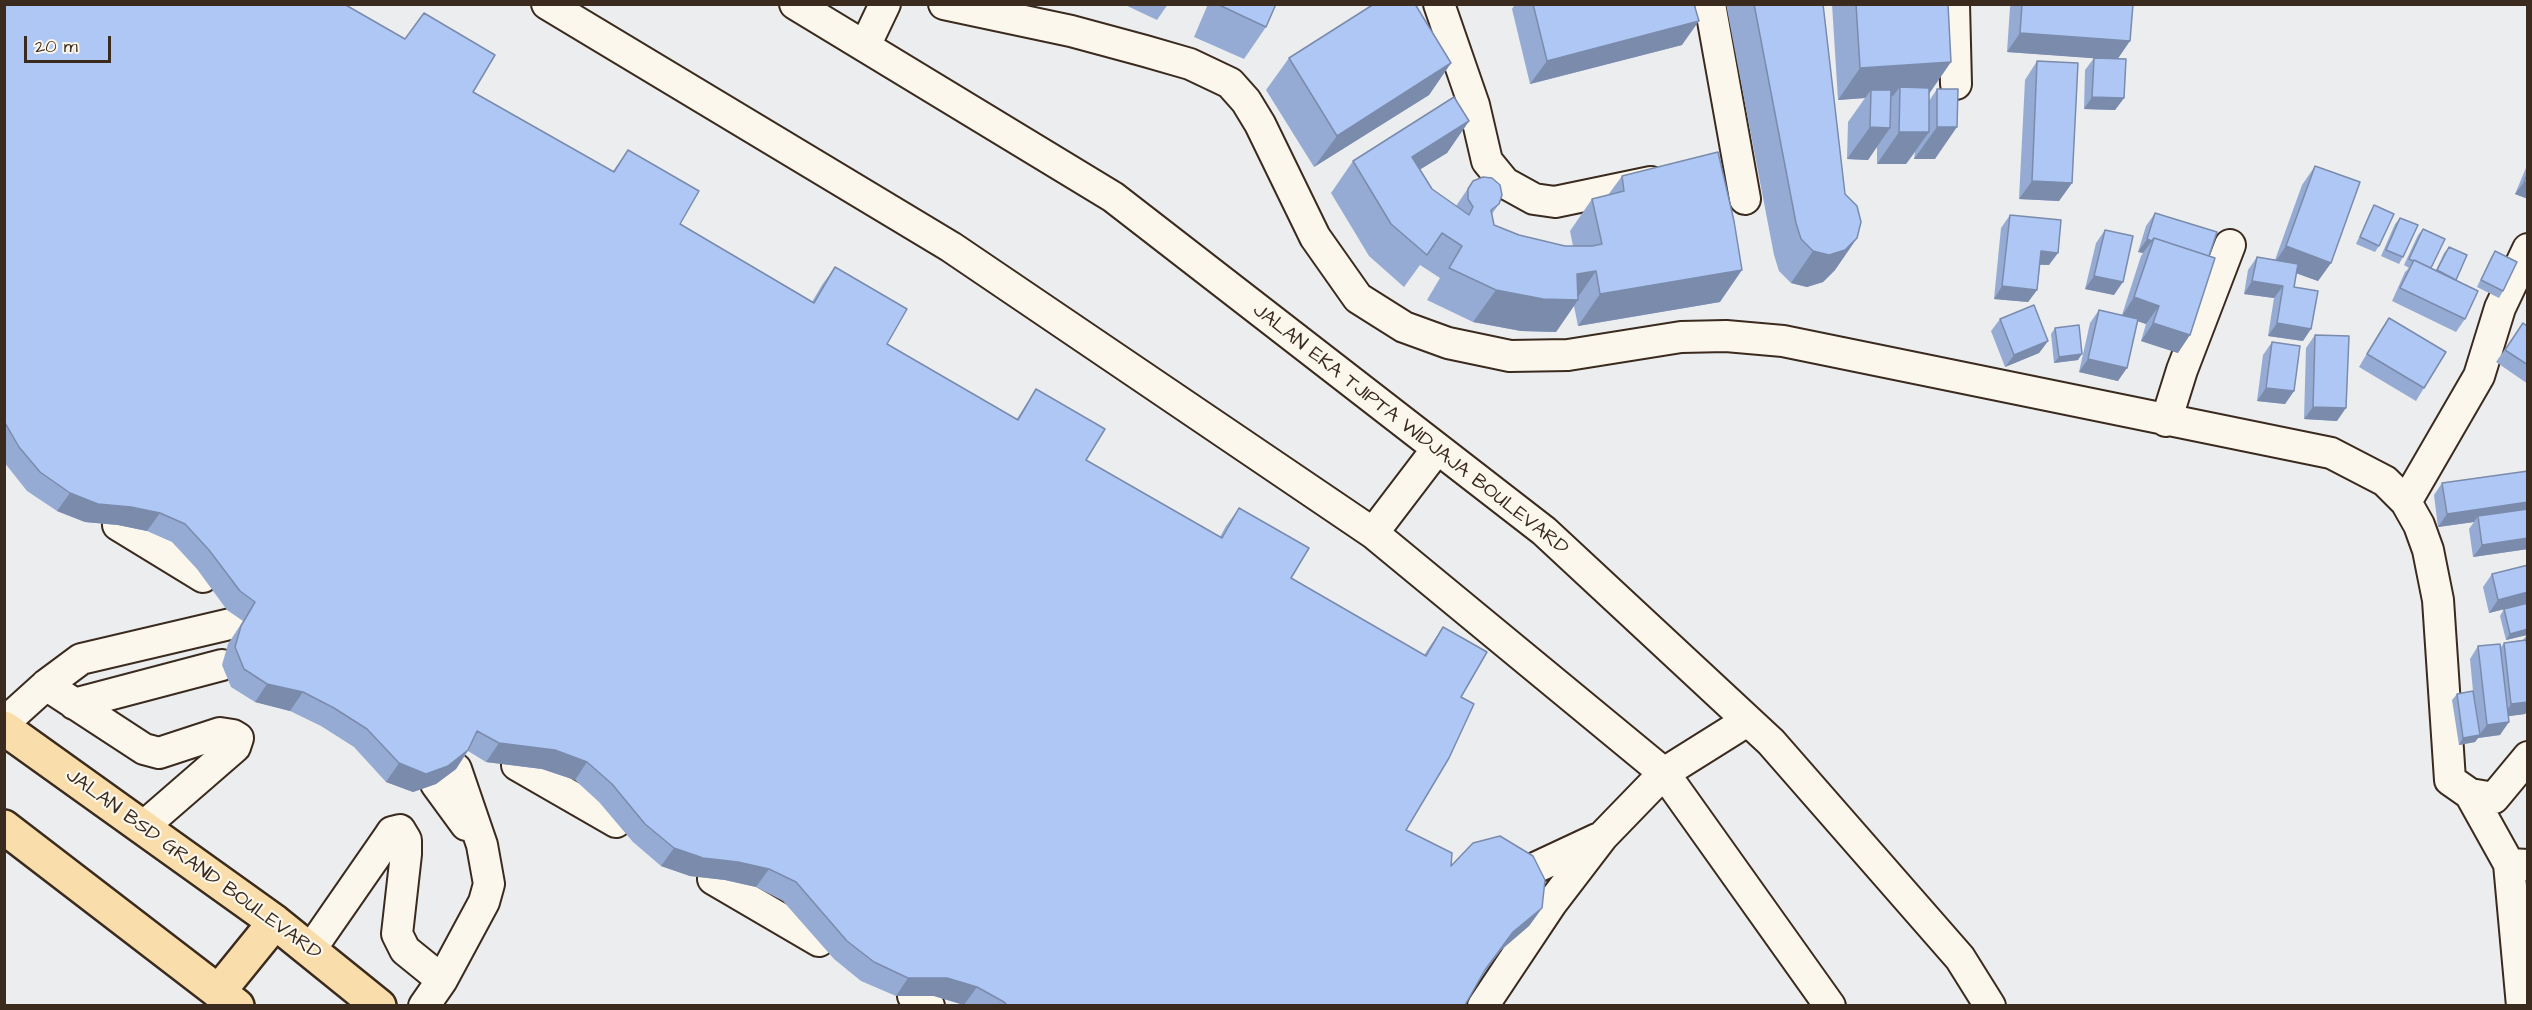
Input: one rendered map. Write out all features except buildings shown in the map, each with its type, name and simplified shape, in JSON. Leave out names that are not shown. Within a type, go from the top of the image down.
[{"type":"main road","name":"JALAN BSD GRAND BOULEVARD","points":[[4,728],[144,826],[275,922],[380,1005]]},
{"type":"main road","points":[[4,827],[228,998],[275,922]]},
{"type":"street","points":[[547,4],[951,247],[1372,532],[1664,773],[1830,1005]]},
{"type":"street","points":[[866,46],[885,4]]},
{"type":"street","points":[[944,4],[1144,51],[1190,64],[1230,83],[1246,100],[1260,124],[1315,237],[1358,298],[1404,327],[1448,344],[1510,356],[1568,355],[1681,338],[1726,336],[1783,341],[2331,453],[2385,481],[2406,502],[2419,525],[2428,550],[2438,600],[2450,780],[2470,795],[2518,864],[2522,1005]]},
{"type":"street","points":[[1439,4],[1474,105],[1487,161],[1505,183],[1534,199],[1555,202],[1676,177]]},
{"type":"street","points":[[1710,4],[1745,199]]},
{"type":"street","points":[[1954,4],[1956,84]]},
{"type":"street","name":"JALAN EKA TJIPTA WIDJAJA BOULEVARD","points":[[797,5],[1113,197],[1544,531],[1771,742],[1960,958],[1990,1005]]},
{"type":"street","points":[[2166,421],[2182,370],[2230,245]]},
{"type":"street","points":[[2406,502],[2479,376],[2500,308],[2528,249]]},
{"type":"street","points":[[1372,532],[1437,449]]},
{"type":"street","points":[[118,525],[203,578]]},
{"type":"street","points":[[4,723],[81,659],[243,621]]},
{"type":"street","points":[[74,704],[222,665]]},
{"type":"street","points":[[46,686],[144,749],[159,753],[220,734],[233,735],[238,738],[235,747],[144,826]]},
{"type":"street","points":[[1483,1005],[1551,904],[1603,837],[1664,773],[1748,721]]},
{"type":"street","points":[[2470,795],[2494,798],[2528,757]]},
{"type":"street","points":[[518,765],[616,822]]},
{"type":"street","points":[[424,1005],[442,981],[484,902],[489,884],[482,845],[446,777]]},
{"type":"street","points":[[311,950],[392,832],[400,830],[406,840],[406,854],[397,934],[405,950],[442,981]]},
{"type":"street","points":[[1520,874],[1603,837]]},
{"type":"street","points":[[713,879],[819,941]]}]
